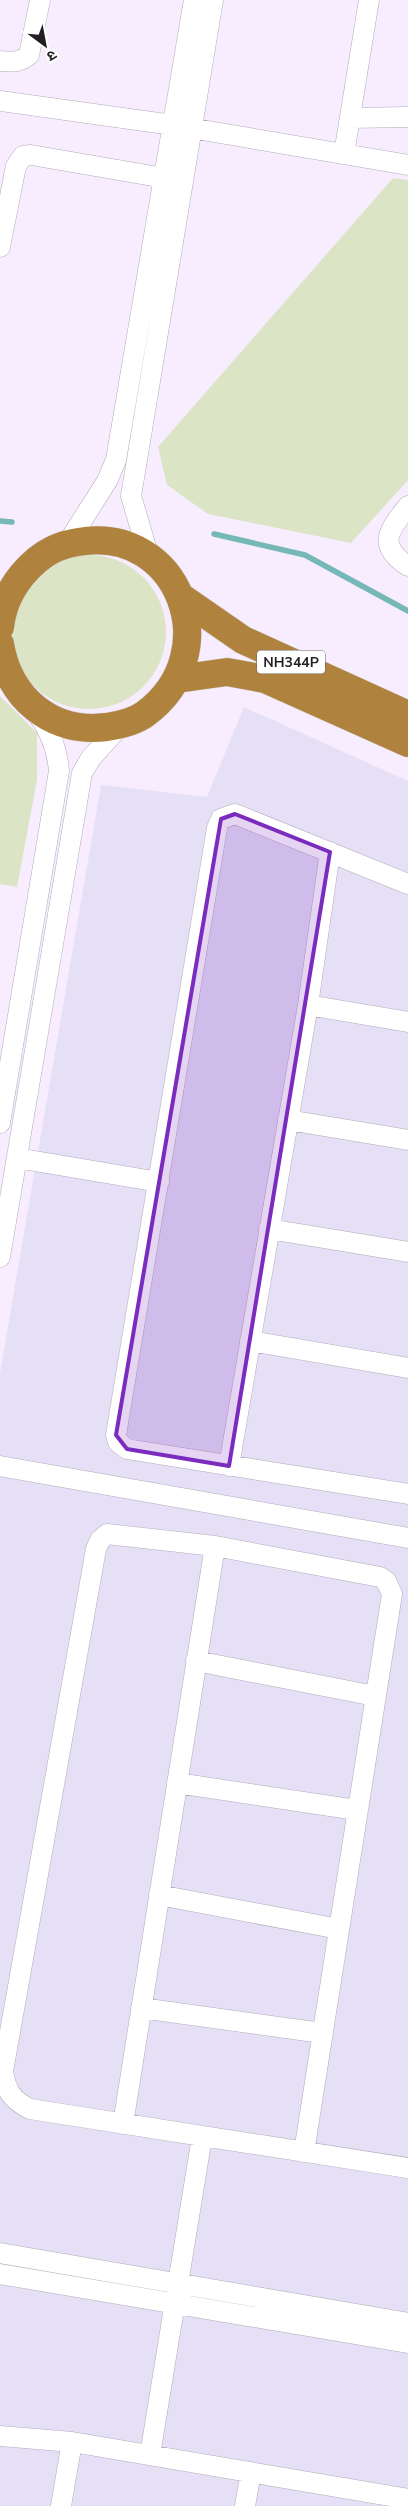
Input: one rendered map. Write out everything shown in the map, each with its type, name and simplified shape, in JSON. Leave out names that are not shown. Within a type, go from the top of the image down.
[{"type":"highway","points":[[0,627],[5,591],[25,570],[44,554],[67,544],[88,540],[109,541],[130,547],[149,557],[168,575],[182,597],[188,624],[187,652],[178,679],[163,699],[144,715],[121,725],[89,729],[58,723],[32,706],[14,686],[1,655]]},
{"type":"highway","name":"NH344P","points":[[182,597],[243,640],[408,715]]},
{"type":"highway","name":"NH344P","points":[[178,679],[228,672],[265,679],[408,743]]},
{"type":"street","points":[[0,60],[13,62],[22,60],[29,55],[40,0]]},
{"type":"street","points":[[149,557],[131,496],[173,180],[182,126],[194,0]]},
{"type":"street","points":[[182,126],[213,0]]},
{"type":"street","points":[[344,154],[369,0]]},
{"type":"street","points":[[0,101],[182,126],[408,165]]},
{"type":"street","points":[[350,118],[408,117]]},
{"type":"street","points":[[0,247],[16,166],[23,156],[31,155],[173,180]]},
{"type":"street","points":[[67,544],[107,481],[116,460],[173,180]]},
{"type":"street","points":[[408,506],[390,529],[388,541],[391,552],[408,566]]},
{"type":"street","points":[[0,1123],[59,771],[58,755],[48,727],[32,706]]},
{"type":"street","points":[[0,1257],[82,773],[91,758],[121,725]]},
{"type":"street","points":[[408,884],[235,814],[221,820],[217,828],[116,1435],[118,1442],[126,1449],[408,1494]]},
{"type":"street","points":[[229,1466],[308,1005],[330,852]]},
{"type":"street","points":[[308,1005],[408,1022]]},
{"type":"street","points":[[288,1120],[408,1140]]},
{"type":"street","points":[[17,1158],[159,1182]]},
{"type":"street","points":[[270,1229],[408,1252]]},
{"type":"street","points":[[250,1341],[408,1368]]},
{"type":"street","points":[[0,1466],[408,1538]]},
{"type":"street","points":[[304,2152],[392,1594],[386,1581],[380,1577],[215,1546],[107,1534],[100,1540],[96,1549],[3,2071],[6,2088],[16,2102],[30,2109],[202,2137],[408,2168]]},
{"type":"street","points":[[123,2124],[215,1546]]},
{"type":"street","points":[[196,1662],[375,1696]]},
{"type":"street","points":[[177,1783],[357,1810]]},
{"type":"street","points":[[159,1895],[339,1929]]},
{"type":"street","points":[[142,2008],[322,2033]]},
{"type":"street","points":[[150,2455],[202,2137]]},
{"type":"street","points":[[0,2253],[176,2294],[408,2343]]},
{"type":"street","points":[[0,2274],[176,2294],[408,2324]]},
{"type":"street","points":[[0,2436],[72,2442],[251,2472],[361,2499],[408,2499]]},
{"type":"street","points":[[61,2506],[72,2442]]},
{"type":"street","points":[[245,2506],[251,2472]]},
{"type":"highlighted area","points":[[235,814],[330,852],[229,1466],[127,1449],[116,1435],[221,819]]},
{"type":"shaded area","points":[[244,707],[408,781],[408,2506],[0,2506],[0,1373],[101,785],[207,797]]},
{"type":"green space","points":[[393,178],[408,180],[408,480],[351,543],[208,514],[167,485],[158,447]]},
{"type":"green space","points":[[89,555],[104,556],[119,561],[144,577],[160,602],[165,617],[165,647],[160,662],[144,687],[119,703],[104,708],[89,709],[74,708],[59,703],[34,687],[18,662],[13,647],[12,632],[13,617],[18,602],[34,577],[59,561],[74,556]]},
{"type":"green space","points":[[0,696],[37,733],[37,780],[17,887],[0,884]]},
{"type":"waterway","points":[[0,521],[12,522]]},
{"type":"waterway","points":[[214,534],[305,555],[408,611]]}]
